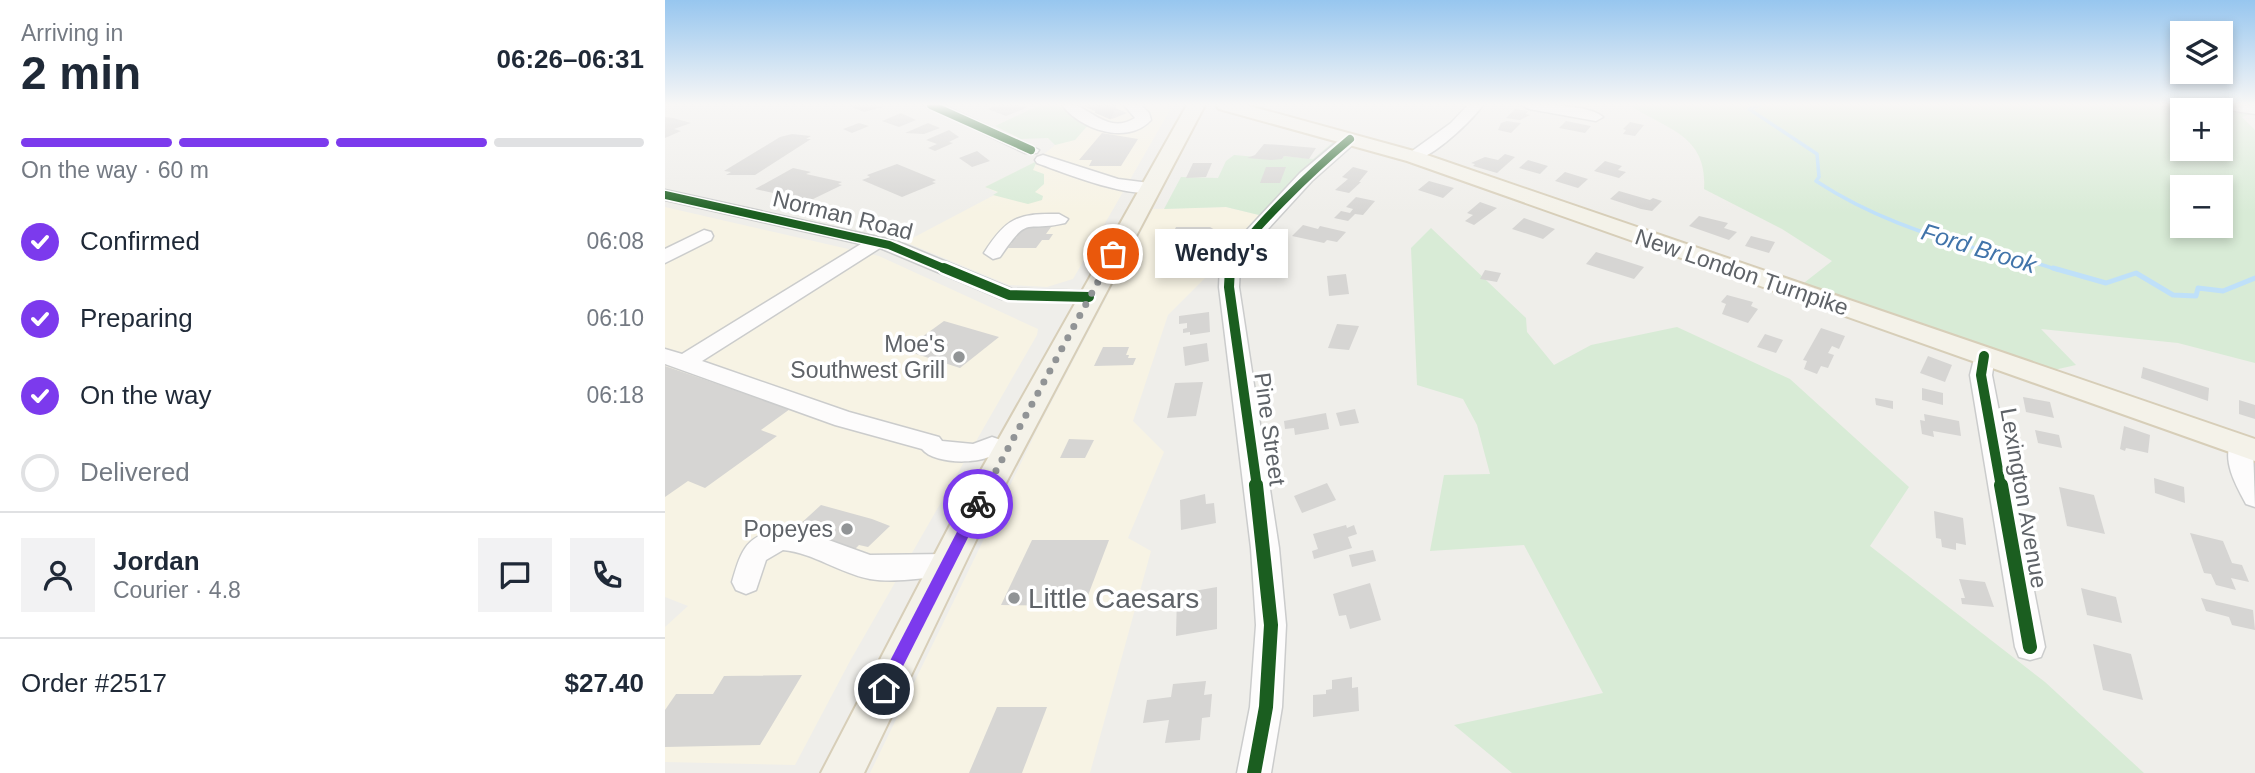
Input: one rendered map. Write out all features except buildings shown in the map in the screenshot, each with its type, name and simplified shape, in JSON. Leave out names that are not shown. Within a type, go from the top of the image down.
[{"type":"main road","points":[[842,773],[946,565],[1089,297],[1176,141]]},
{"type":"main road","name":"New London Turnpike","points":[[1357,141],[1414,157],[2248,448]]},
{"type":"street","points":[[1007,141],[1116,184],[1151,188]]},
{"type":"street","name":"Pine Street","points":[[1254,773],[1266,706],[1271,625],[1265,548],[1229,287],[1230,265],[1238,251],[1306,177],[1348,141]]},
{"type":"street","points":[[1414,157],[1436,141]]},
{"type":"street","name":"Norman Road","points":[[665,195],[877,242],[907,251],[1004,293],[1029,297],[1089,297]]},
{"type":"street","points":[[993,253],[1008,229],[1020,221],[1059,219]]},
{"type":"street","points":[[665,257],[704,236]]},
{"type":"street","points":[[674,360],[877,242]]},
{"type":"street","name":"Lexington Avenue","points":[[1984,356],[1981,375],[2029,647]]},
{"type":"street","points":[[674,360],[843,419],[930,443]]},
{"type":"street","points":[[2248,448],[2242,467],[2255,497]]},
{"type":"street","points":[[746,582],[755,552],[765,545],[788,540],[807,544],[869,567],[946,565]]},
{"type":"shaded area","points":[[1053,141],[1152,141],[1073,279],[1047,287],[1009,285],[905,242],[998,193],[985,187],[1046,157],[1043,155],[1055,145]]},
{"type":"shaded area","points":[[665,207],[879,256],[1038,329],[850,661],[795,765],[665,762],[665,627],[688,606],[665,597]]},
{"type":"shaded area","points":[[1226,207],[1259,215],[1215,268],[1168,315],[1133,421],[1164,452],[1128,538],[1151,551],[1090,773],[870,773],[1038,428],[1153,209]]},
{"type":"green space","points":[[1051,141],[1071,141],[1055,145]]},
{"type":"green space","points":[[1688,141],[2170,141],[2170,161],[2233,161],[2233,141],[2255,141],[2255,363],[2178,343],[2041,329],[2076,365],[2054,370],[1800,286],[1832,261],[1782,229],[1704,189],[1699,156]]},
{"type":"green space","points":[[1332,143],[1259,215],[1226,207],[1164,209],[1181,177],[1218,178],[1226,161],[1234,155],[1313,159]]},
{"type":"green space","points":[[1037,161],[1033,170],[1044,174],[1044,184],[1035,192],[1043,196],[1042,200],[1028,204],[993,195],[998,192],[985,187]]},
{"type":"green space","points":[[1431,228],[1526,318],[1527,332],[1554,365],[1591,345],[1677,327],[1790,379],[1909,487],[1870,546],[2045,682],[2144,773],[1512,773],[1454,725],[1603,693],[1524,545],[1430,551],[1444,475],[1490,474],[1477,425],[1463,399],[1417,385],[1411,248]]},
{"type":"waterway","name":"Ford Brook","points":[[1797,141],[1817,154],[1819,177],[1816,181],[1856,204],[1919,231],[2058,270]]},
{"type":"waterway","name":"Ford Brook","points":[[2053,268],[2106,283],[2136,273],[2173,295],[2196,296],[2198,288],[2223,291],[2255,278]]},
{"type":"cycle path","points":[[1011,141],[1031,150]]},
{"type":"cycle path","points":[[1254,773],[1266,707],[1271,625],[1265,548],[1229,287],[1230,265],[1238,251],[1306,177],[1348,141]]},
{"type":"cycle path","points":[[665,195],[889,245],[1009,295],[1089,297]]},
{"type":"cycle path","points":[[1984,356],[1981,375],[2030,647]]},
{"type":"way so far","points":[[978,504],[1113,254]]},
{"type":"place","name":"Wendy's","points":[[1113,254]]},
{"type":"place","name":"Moe's Southwest Grill","points":[[959,357]]},
{"type":"place","name":"Popeyes","points":[[847,529]]},
{"type":"place","name":"Little Caesars","points":[[1014,598]]},
{"type":"route","points":[[884,689],[978,504]]}]
